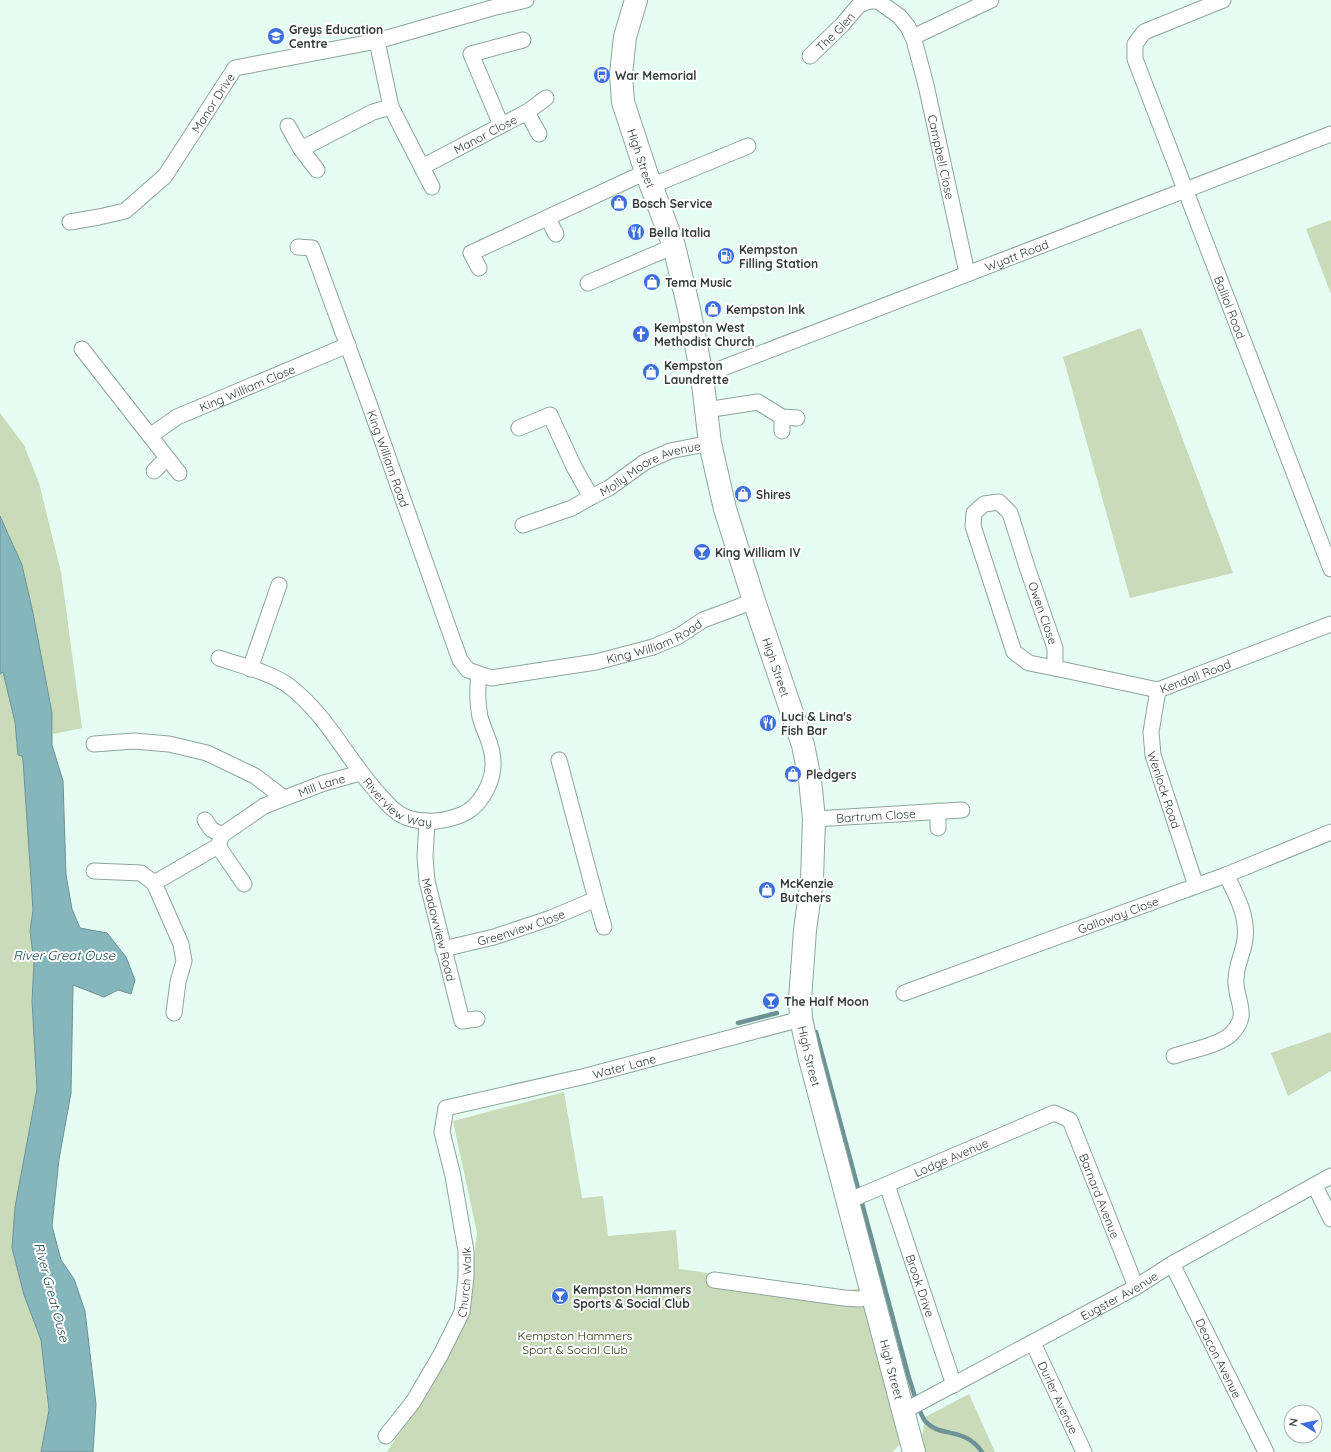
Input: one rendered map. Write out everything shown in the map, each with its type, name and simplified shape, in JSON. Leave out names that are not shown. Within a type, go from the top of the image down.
[{"type":"main road","name":"High Street","points":[[636,0],[625,37],[621,76],[623,102],[674,246],[689,309],[702,376],[710,443],[725,509],[754,601],[803,745],[810,780],[814,819],[812,880],[805,930],[800,1000],[801,1020],[810,1060],[856,1197],[873,1295],[914,1406],[912,1443]]},
{"type":"street","name":"Manor Drive","points":[[70,222],[99,217],[125,210],[165,176],[235,68],[377,42],[492,8],[526,0]]},
{"type":"street","name":"Balliol Road","points":[[1223,0],[1144,32],[1135,44],[1135,59],[1184,190],[1331,569]]},
{"type":"street","name":"The Glen","points":[[810,56],[842,25],[859,5],[869,1],[878,1],[899,16],[908,27],[914,38]]},
{"type":"street","points":[[914,38],[986,1]]},
{"type":"street","name":"Campbell Close","points":[[914,38],[926,85],[967,273]]},
{"type":"street","points":[[501,125],[471,54],[524,40]]},
{"type":"street","points":[[377,42],[391,108],[432,187]]},
{"type":"street","name":"Manor Close","points":[[422,167],[527,112],[546,98]]},
{"type":"street","points":[[301,149],[372,112],[391,108]]},
{"type":"street","points":[[527,112],[539,134]]},
{"type":"street","points":[[288,126],[301,149],[317,170]]},
{"type":"street","name":"Wyatt Road","points":[[702,376],[1331,134]]},
{"type":"street","points":[[479,268],[472,253],[548,219],[649,179],[711,161],[748,146]]},
{"type":"street","points":[[548,219],[556,234]]},
{"type":"street","points":[[588,283],[674,246]]},
{"type":"street","name":"King William Road","points":[[298,247],[312,248],[460,660],[468,670],[491,678],[533,673],[596,662],[653,647],[679,636],[703,620],[754,601]]},
{"type":"street","name":"King William Close","points":[[150,436],[177,417],[348,345]]},
{"type":"street","points":[[82,349],[100,362],[150,436],[179,473]]},
{"type":"street","points":[[706,410],[758,402],[787,422]]},
{"type":"street","name":"Molly Moore Avenue","points":[[518,428],[550,415],[574,467],[591,497]]},
{"type":"street","name":"Molly Moore Avenue","points":[[523,525],[572,508],[609,488],[645,462],[670,451],[710,443]]},
{"type":"street","points":[[154,471],[167,458]]},
{"type":"street","name":"Owen Close","points":[[999,502],[1010,513],[1055,648],[1055,668],[1029,663],[1014,652],[973,526],[974,513],[984,504],[999,502]]},
{"type":"street","points":[[250,669],[279,585]]},
{"type":"street","name":"Kendall Road","points":[[1055,668],[1158,690],[1331,624]]},
{"type":"street","name":"Riverview Way","points":[[219,658],[250,669],[288,686],[311,706],[360,773],[392,809],[408,818],[427,821],[448,820],[467,813],[480,801],[488,785],[493,766],[490,743],[481,718],[476,696],[479,675]]},
{"type":"street","name":"Wenlock Road","points":[[1158,690],[1151,732],[1153,755],[1196,886]]},
{"type":"street","points":[[94,744],[134,741],[169,744],[207,752],[256,776],[284,798]]},
{"type":"street","points":[[560,760],[604,927]]},
{"type":"street","name":"Mill Lane","points":[[154,883],[220,840],[264,806],[360,773]]},
{"type":"street","name":"Bartrum Close","points":[[814,819],[962,810]]},
{"type":"street","points":[[938,811],[938,828]]},
{"type":"street","points":[[205,820],[220,840],[244,884]]},
{"type":"street","name":"Meadowview Road","points":[[427,821],[425,857],[427,881],[443,948],[462,1021],[478,1019]]},
{"type":"street","name":"Galloway Close","points":[[904,993],[1226,875],[1331,832]]},
{"type":"street","points":[[94,871],[141,873],[154,883],[184,954],[174,1012]]},
{"type":"street","points":[[1174,1056],[1230,1036],[1238,1026],[1242,1011],[1236,985],[1236,970],[1246,939],[1244,920],[1239,901],[1226,875]]},
{"type":"street","name":"Greenview Close","points":[[443,948],[494,937],[550,918],[596,899]]},
{"type":"street","name":"Water Lane","points":[[446,1108],[586,1076],[801,1020]]},
{"type":"street","name":"Church Walk","points":[[386,1436],[413,1402],[440,1356],[462,1312],[466,1277],[466,1251],[453,1176],[442,1132],[446,1108]]},
{"type":"street","name":"Lodge Avenue","points":[[856,1197],[1054,1114]]},
{"type":"street","name":"Barnard Avenue","points":[[1054,1114],[1070,1120],[1136,1287]]},
{"type":"street","name":"Eugster Avenue","points":[[914,1406],[1136,1287],[1172,1264],[1331,1176]]},
{"type":"street","name":"Brook Drive","points":[[887,1185],[954,1385]]},
{"type":"street","points":[[1315,1186],[1331,1219]]},
{"type":"street","name":"Deacon Avenue","points":[[1172,1264],[1266,1452]]},
{"type":"street","points":[[714,1280],[844,1298],[860,1299],[873,1295]]},
{"type":"street","name":"Durler Avenue","points":[[1033,1343],[1084,1452]]},
{"type":"green space","points":[[1331,220],[1331,294],[1306,229]]},
{"type":"green space","points":[[1141,328],[1233,573],[1130,598],[1063,357]]},
{"type":"green space","points":[[0,413],[24,445],[39,483],[61,572],[82,728],[53,734],[52,713],[22,565],[0,516]]},
{"type":"green space","points":[[3,671],[15,722],[18,755],[22,756],[23,760],[33,910],[30,931],[34,962],[32,1001],[37,1089],[15,1207],[12,1248],[24,1295],[41,1340],[49,1410],[41,1452],[0,1452],[0,674]]},
{"type":"green space","points":[[1331,1032],[1331,1071],[1288,1096],[1271,1053]]},
{"type":"green space","name":"Kempston Hammers Sport & Social Club","points":[[564,1092],[582,1198],[603,1196],[608,1236],[676,1230],[679,1269],[843,1291],[864,1288],[896,1406],[899,1445],[893,1452],[387,1452],[431,1382],[467,1312],[477,1233],[453,1121]]},
{"type":"green space","points":[[969,1394],[995,1452],[925,1452],[922,1438],[925,1417]]},
{"type":"water","name":"River Great Ouse","points":[[0,516],[22,565],[33,613],[52,713],[52,745],[63,781],[66,875],[72,909],[80,928],[107,933],[126,957],[135,980],[131,994],[118,990],[104,997],[73,985],[71,1093],[59,1159],[52,1226],[61,1260],[74,1279],[85,1311],[96,1404],[93,1452],[41,1452],[49,1410],[41,1340],[24,1295],[12,1248],[15,1207],[37,1089],[32,1001],[34,962],[30,931],[33,910],[23,760],[22,756],[18,755],[15,722],[3,672],[0,674]]},
{"type":"waterway","points":[[738,1023],[777,1013]]},
{"type":"waterway","points":[[816,1032],[909,1378],[923,1419],[938,1430],[960,1435],[968,1439],[982,1452]]},
{"type":"place","name":"Greys Education Centre","points":[[276,36]]},
{"type":"place","name":"War Memorial","points":[[602,75]]},
{"type":"place","name":"Bosch Service","points":[[619,203]]},
{"type":"place","name":"Bella Italia","points":[[636,232]]},
{"type":"place","name":"Kempston Filling Station","points":[[726,256]]},
{"type":"place","name":"Tema Music","points":[[652,282]]},
{"type":"place","name":"Kempston Ink","points":[[713,309]]},
{"type":"place","name":"Kempston West Methodist Church","points":[[641,334]]},
{"type":"place","name":"Kempston Laundrette","points":[[651,372]]},
{"type":"place","name":"Shires","points":[[743,494]]},
{"type":"place","name":"King William IV","points":[[702,552]]},
{"type":"place","name":"Luci & Lina's Fish Bar","points":[[768,723]]},
{"type":"place","name":"Pledgers","points":[[793,774]]},
{"type":"place","name":"McKenzie Butchers","points":[[767,890]]},
{"type":"place","name":"The Half Moon","points":[[771,1001]]},
{"type":"place","name":"Kempston Hammers Sports & Social Club","points":[[560,1296]]}]
